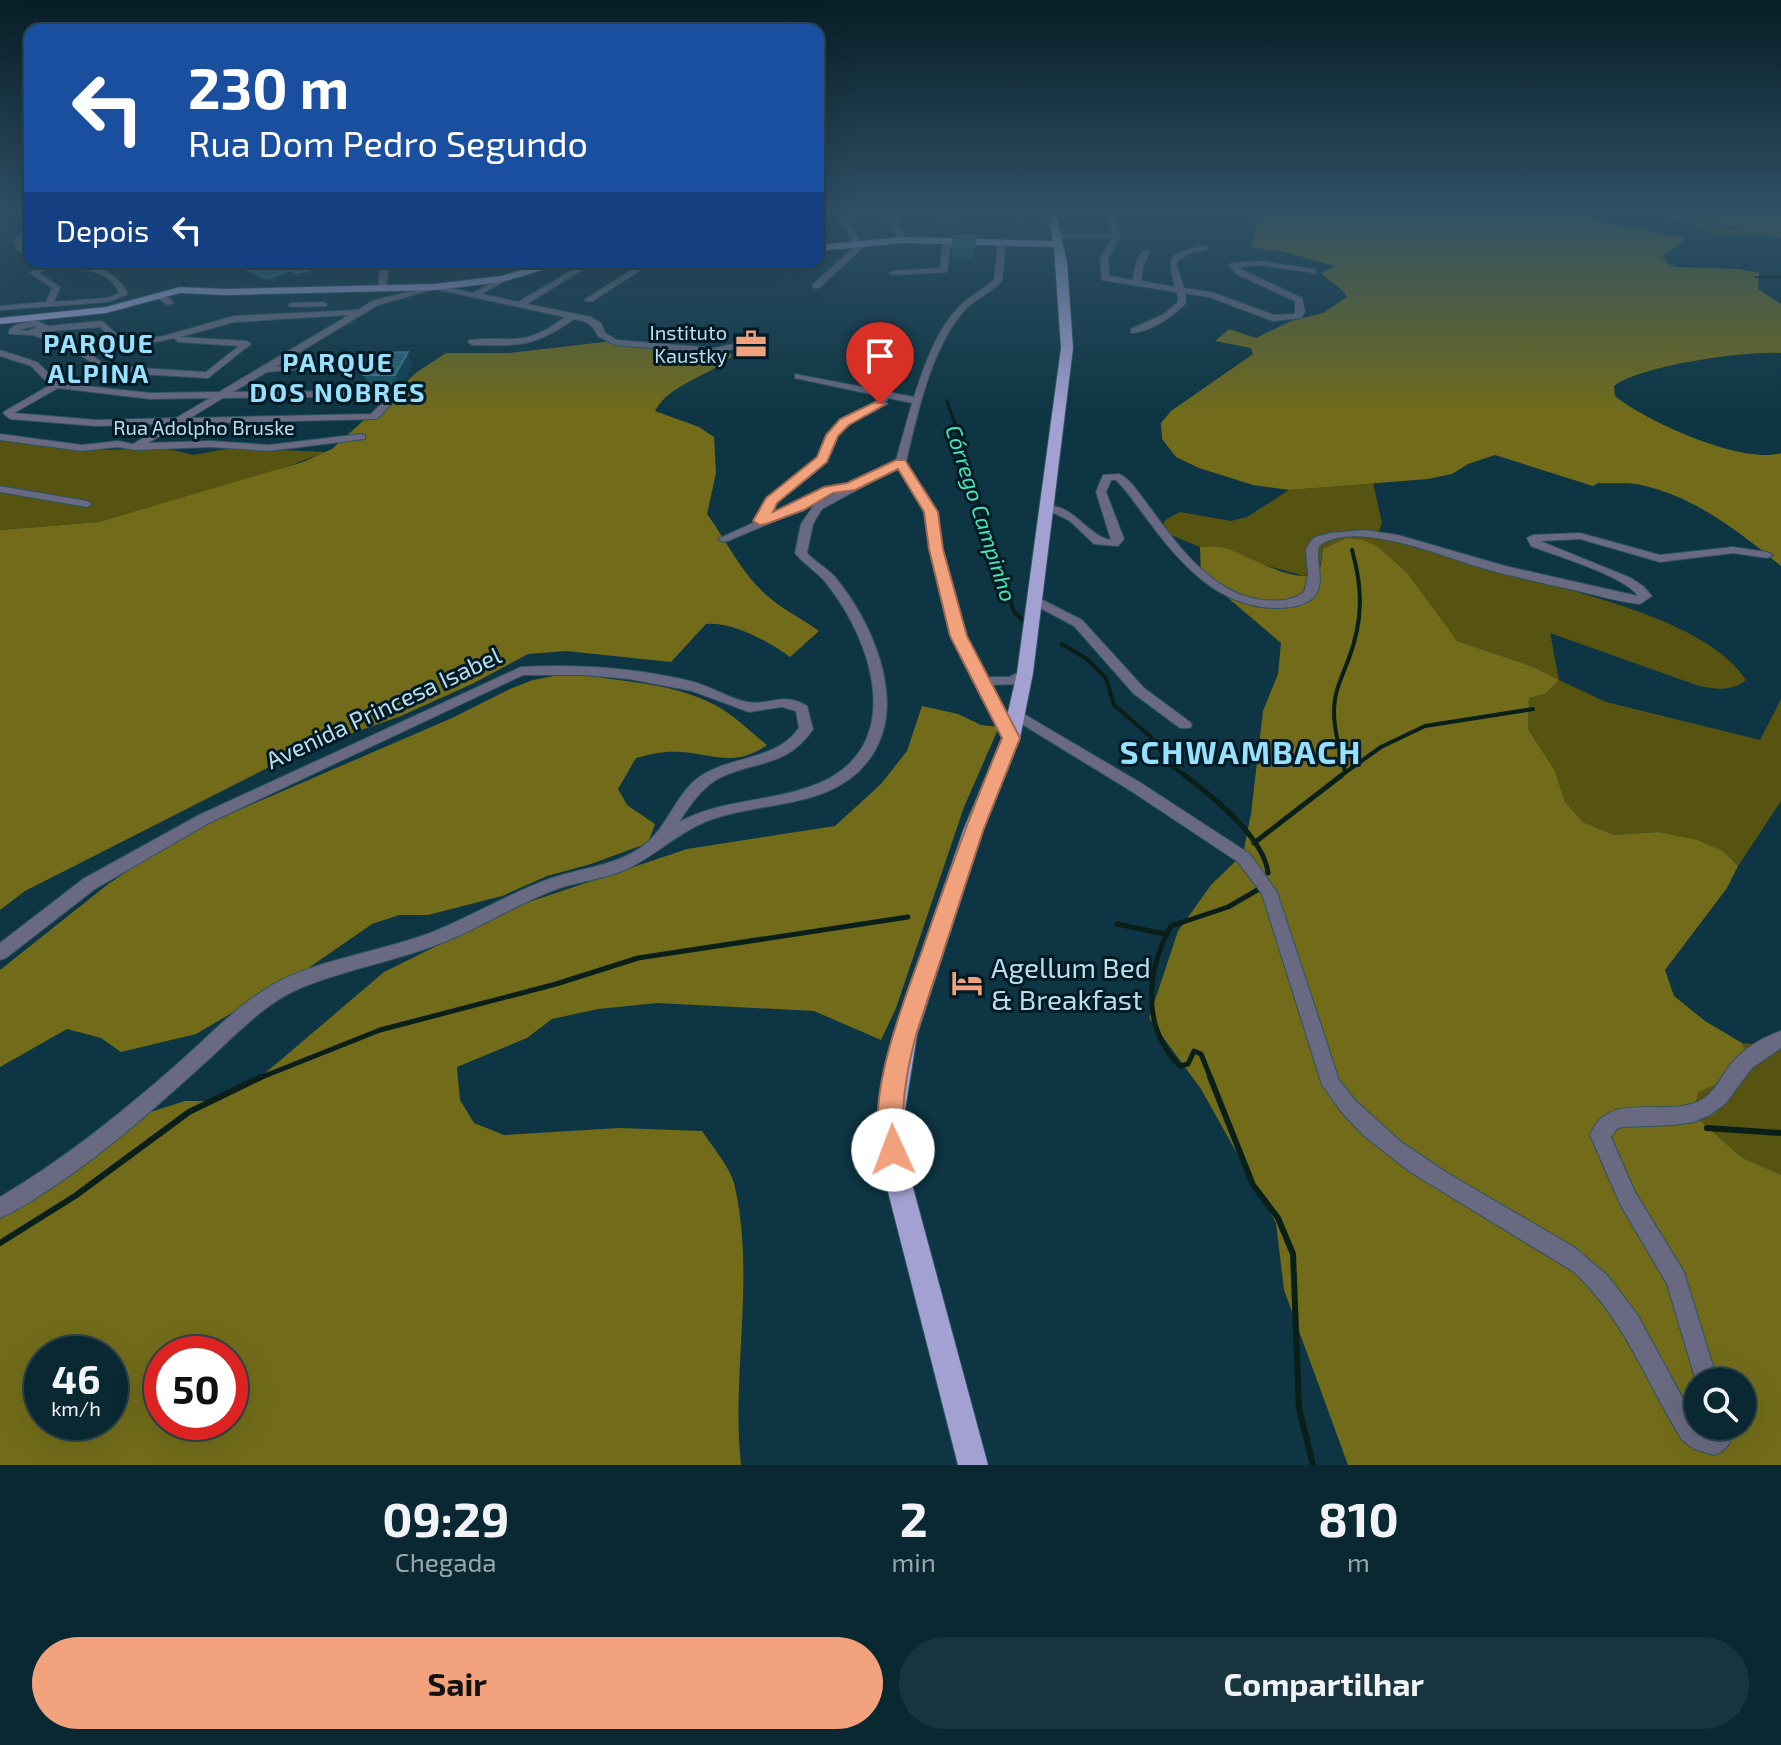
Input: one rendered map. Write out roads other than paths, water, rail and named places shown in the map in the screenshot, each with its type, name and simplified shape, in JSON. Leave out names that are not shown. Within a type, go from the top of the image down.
[{"type":"main road","points":[[0,321],[40,325],[184,289],[226,292],[382,289],[499,279]]},
{"type":"main road","points":[[973,1465],[899,1184],[891,1114],[896,1065],[905,1035],[973,831],[1014,727],[1025,673],[1067,348],[1063,279]]},
{"type":"street","points":[[44,279],[56,287],[49,304]]},
{"type":"street","points":[[0,308],[114,300],[124,294],[114,279]]},
{"type":"street","points":[[382,289],[383,279]]},
{"type":"street","points":[[473,296],[501,279]]},
{"type":"street","points":[[519,305],[562,279]]},
{"type":"street","points":[[588,300],[621,279]]},
{"type":"street","points":[[816,286],[823,279]]},
{"type":"street","points":[[998,279],[957,314],[945,334],[918,401],[901,462],[931,512],[936,549],[959,636],[980,681],[1014,727],[1136,787],[1244,858],[1269,892],[1331,1085],[1347,1107],[1370,1130],[1422,1167],[1584,1266],[1610,1294],[1632,1325],[1684,1421]]},
{"type":"street","points":[[1109,279],[1218,297],[1273,318],[1290,318],[1301,312],[1295,297],[1257,279]]},
{"type":"street","points":[[1137,284],[1138,279]]},
{"type":"street","points":[[1134,331],[1173,312],[1182,303],[1176,279]]},
{"type":"street","points":[[292,305],[375,303],[435,287],[595,322],[601,334],[615,342],[715,351],[742,345]]},
{"type":"street","points":[[159,295],[170,303]]},
{"type":"street","points":[[135,447],[375,303]]},
{"type":"street","points":[[0,332],[13,331],[22,325],[102,324],[125,344],[165,338],[234,319],[359,312]]},
{"type":"street","points":[[472,342],[530,342],[544,337],[572,316]]},
{"type":"street","points":[[40,325],[105,369],[208,375],[247,344],[165,338]]},
{"type":"street","points":[[190,339],[198,329]]},
{"type":"street","points":[[0,353],[34,364],[56,385]]},
{"type":"street","points":[[265,370],[407,357]]},
{"type":"street","points":[[798,376],[918,401]]},
{"type":"street","points":[[56,385],[139,395],[397,393],[374,417],[96,423],[8,415],[11,410],[56,385]]},
{"type":"street","points":[[760,521],[771,501],[823,459],[832,435],[844,422],[880,404],[885,393]]},
{"type":"street","name":"Rua Adolpho Bruske","points":[[0,437],[82,448],[118,444],[135,447],[210,444],[269,448],[361,437]]},
{"type":"street","name":"Avenida Princesa Isabel","points":[[0,1208],[100,1140],[207,1050],[243,1014],[279,990],[320,971],[378,957],[441,936],[553,884],[616,867],[714,813],[811,794],[829,788],[849,773],[876,735],[881,685],[878,667],[830,580],[801,553],[812,513],[825,500],[901,462]]},
{"type":"street","points":[[1047,507],[1074,519],[1098,542],[1114,544],[1118,539],[1101,492],[1107,477],[1119,477],[1187,561],[1225,591],[1260,604],[1286,605],[1305,597],[1314,583],[1309,553],[1311,547],[1327,536],[1351,533],[1414,543],[1485,564],[1640,600],[1646,596],[1641,590],[1607,572],[1535,544],[1533,538],[1580,536],[1660,559],[1733,550],[1767,555]]},
{"type":"street","points":[[724,539],[760,521],[799,507],[829,490],[850,487]]},
{"type":"street","points":[[0,489],[87,504]]},
{"type":"street","points":[[1035,600],[1078,623],[1139,691],[1185,725]]},
{"type":"street","name":"Avenida Princesa Isabel","points":[[0,953],[89,884],[204,819],[521,671],[570,670],[661,680],[694,686],[753,708],[782,701],[793,702],[802,709],[806,729],[799,741],[757,763],[713,775],[695,790],[657,842]]},
{"type":"street","points":[[980,681],[1012,681],[1025,673]]},
{"type":"street","points":[[1703,1368],[1676,1280],[1628,1199],[1600,1135],[1611,1121],[1622,1118],[1702,1110],[1722,1094],[1737,1072],[1764,1046],[1781,1039]]},
{"type":"waterway","points":[[181,279],[185,286]]},
{"type":"waterway","name":"Córrego Campinho","points":[[947,401],[960,438],[962,462],[993,541]]},
{"type":"waterway","name":"Córrego Campinho","points":[[992,539],[1014,612],[1023,620]]},
{"type":"waterway","points":[[1345,772],[1334,708],[1359,617],[1360,591],[1352,550]]},
{"type":"waterway","name":"Córrego Campinho","points":[[1062,644],[1087,659],[1106,678],[1114,705],[1151,737],[1169,764],[1187,777]]},
{"type":"waterway","points":[[1339,777],[1381,747],[1425,726],[1533,709]]},
{"type":"waterway","name":"Córrego Campinho","points":[[1184,775],[1235,818],[1255,842]]},
{"type":"waterway","points":[[1255,842],[1342,775]]},
{"type":"waterway","name":"Córrego Campinho","points":[[1255,842],[1268,873]]},
{"type":"waterway","name":"Córrego Campinho","points":[[1211,1079],[1201,1054],[1194,1051],[1188,1064],[1180,1066],[1167,1051],[1159,1034],[1153,1017],[1152,999],[1156,962],[1171,926],[1228,907],[1259,889]]},
{"type":"waterway","points":[[257,1079],[380,1030],[556,984],[638,958],[908,917]]},
{"type":"waterway","points":[[1117,924],[1165,934]]},
{"type":"waterway","points":[[0,1243],[75,1196],[189,1112],[261,1077]]},
{"type":"waterway","name":"Córrego Campinho","points":[[1210,1077],[1253,1185],[1278,1218],[1293,1254],[1299,1408],[1313,1465]]},
{"type":"waterway","points":[[1707,1128],[1781,1133]]},
{"type":"place","name":"Instituto Kaustky","points":[[751,344]]},
{"type":"place","name":"Agellum Bed & Breakfast","points":[[967,983]]},
{"type":"district","name":"PARQUE ALPINA","points":[[99,357]]},
{"type":"district","name":"PARQUE DOS NOBRES","points":[[338,376]]},
{"type":"district","name":"SCHWAMBACH","points":[[1241,751]]}]
